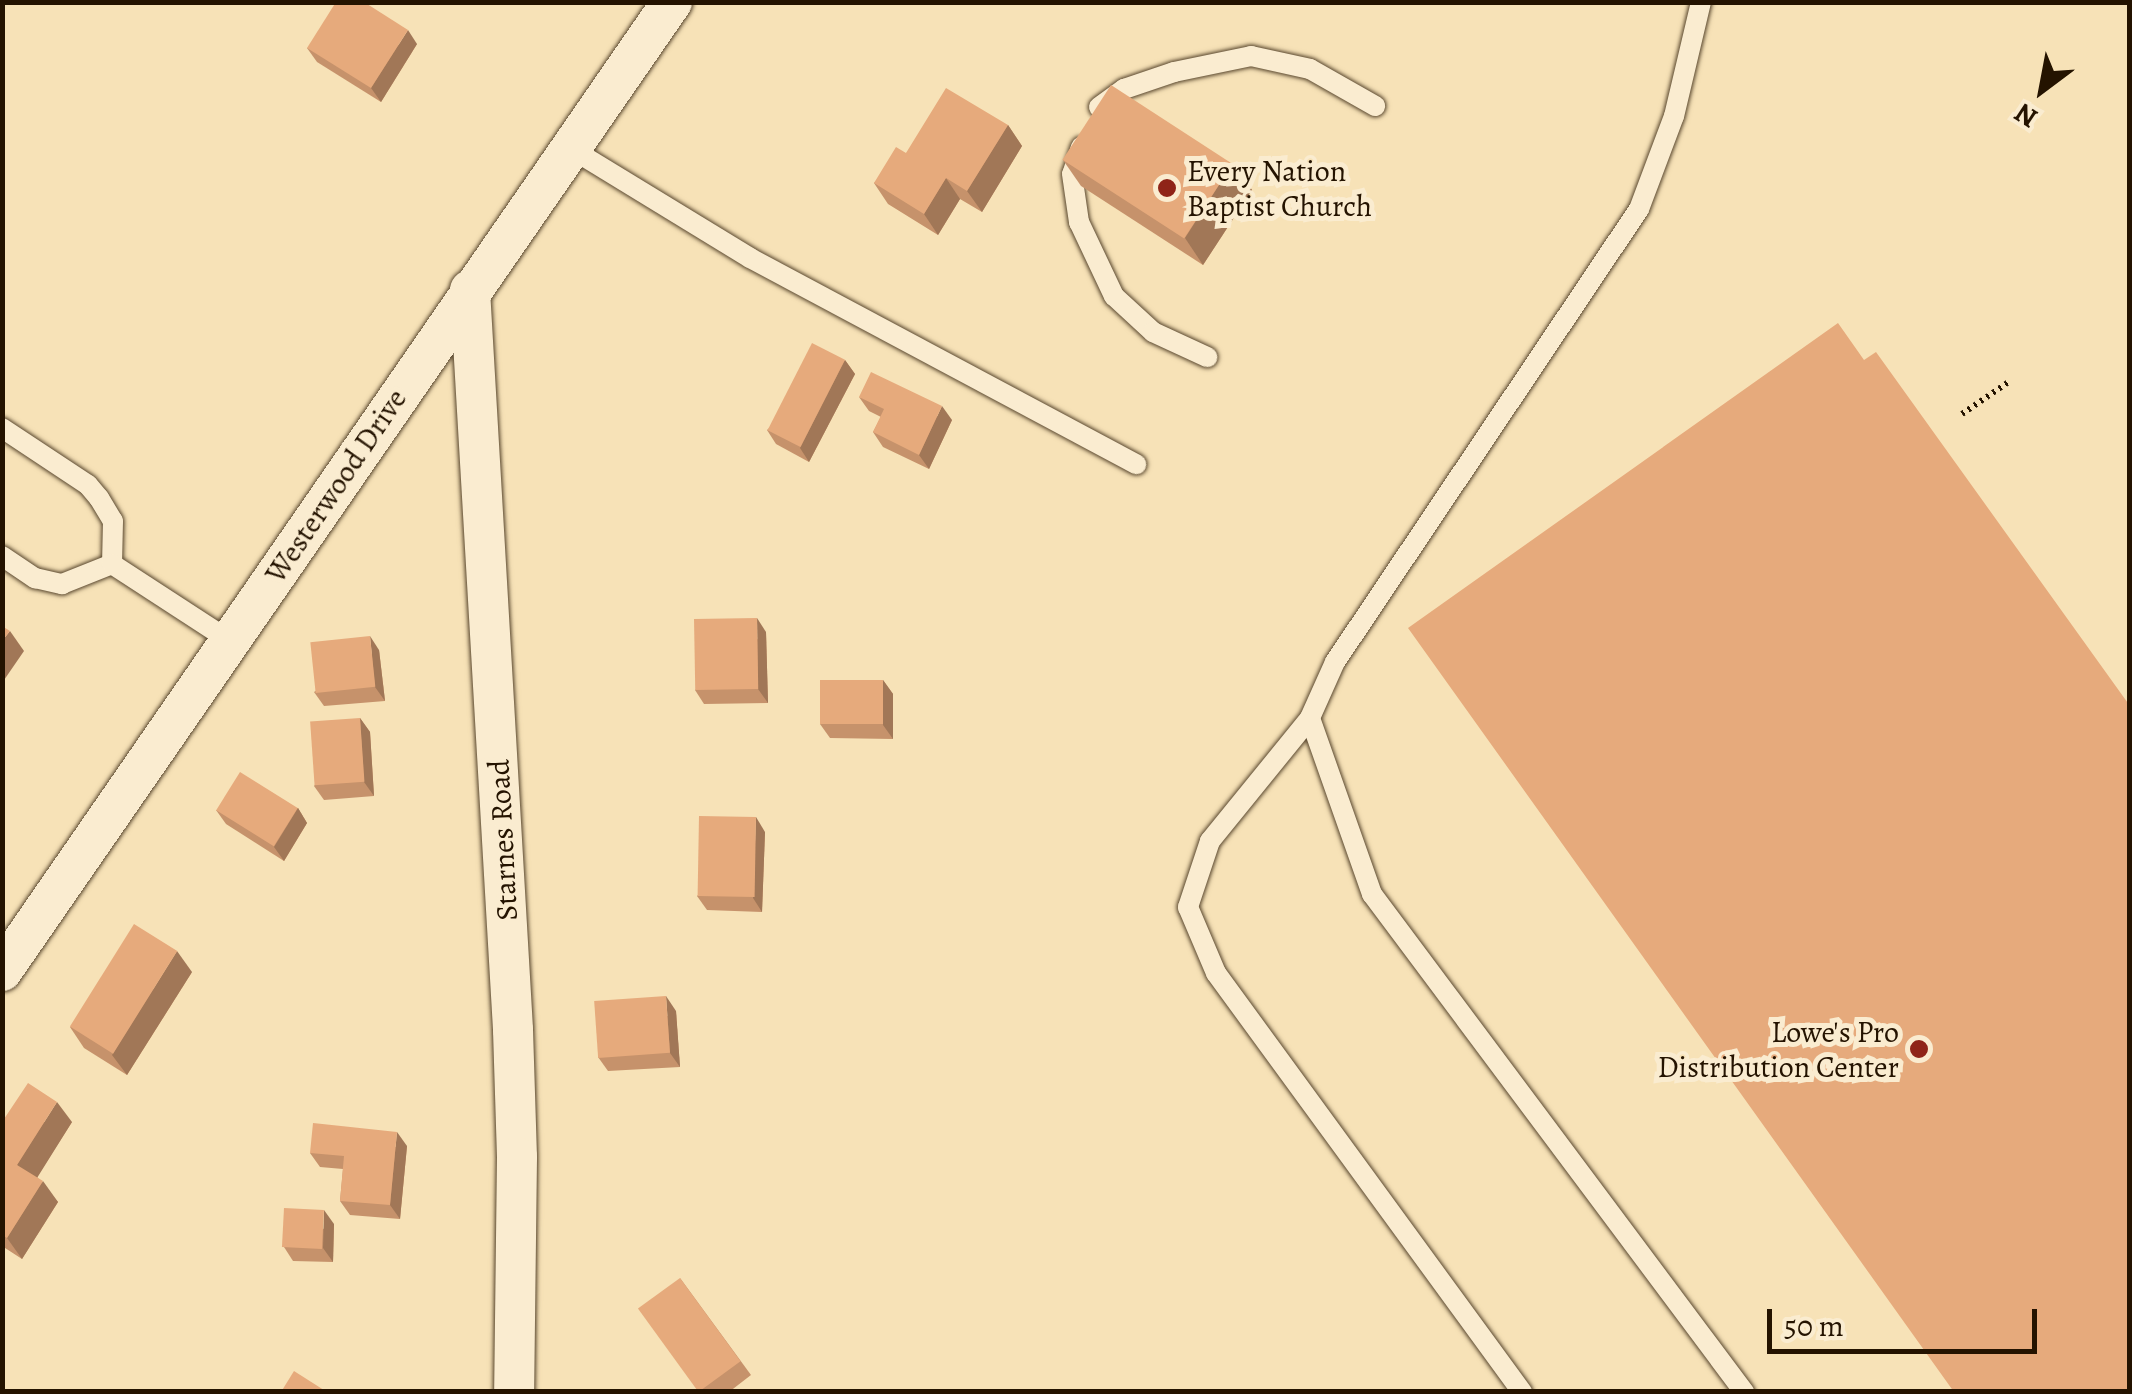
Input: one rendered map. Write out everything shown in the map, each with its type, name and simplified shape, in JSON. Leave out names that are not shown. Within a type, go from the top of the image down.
[{"type":"street","name":"Westerwood Drive","points":[[2,971],[672,2]]},
{"type":"street","name":"Starnes Road","points":[[470,290],[513,1030],[517,1157],[514,1392]]},
{"type":"lane","points":[[1522,1392],[1216,973],[1188,908],[1210,841],[1310,718],[1336,662],[1639,209],[1674,116],[1701,2]]},
{"type":"lane","points":[[1208,357],[1153,332],[1130,314],[1114,296],[1079,222],[1072,174],[1096,112],[1105,100],[1124,89],[1174,72],[1250,56],[1310,69],[1374,106]]},
{"type":"lane","points":[[570,148],[750,258],[1136,464]]},
{"type":"lane","points":[[2,428],[88,485],[99,498],[113,521],[112,564]]},
{"type":"lane","points":[[2,556],[34,578],[62,584],[112,564]]},
{"type":"lane","points":[[112,564],[230,641]]},
{"type":"lane","points":[[1310,718],[1372,894],[1744,1392]]},
{"type":"path","points":[[1962,414],[2010,381]]},
{"type":"building","points":[[336,2],[364,2],[408,30],[371,88],[307,48]]},
{"type":"building","name":"Every Nation Baptist Church","points":[[1111,85],[1233,164],[1184,239],[1063,160]]},
{"type":"building","points":[[946,88],[1008,125],[967,191],[946,178],[924,214],[874,183],[896,147],[906,153]]},
{"type":"building","name":"Lowe's Pro Distribution Center","points":[[1838,323],[1864,360],[1876,352],[2130,706],[2130,1392],[1954,1392],[1408,628]]},
{"type":"building","points":[[812,343],[845,360],[800,447],[768,430]]},
{"type":"building","points":[[871,372],[942,406],[919,455],[873,432],[884,409],[859,397]]},
{"type":"building","points":[[757,618],[758,689],[695,690],[694,619]]},
{"type":"building","points":[[370,636],[375,687],[316,693],[310,642]]},
{"type":"building","points":[[820,680],[883,680],[883,724],[820,724]]},
{"type":"building","points":[[360,718],[364,782],[315,785],[310,721]]},
{"type":"building","points":[[240,772],[298,808],[274,846],[216,810]]},
{"type":"building","points":[[699,816],[756,817],[755,897],[698,896]]},
{"type":"building","points":[[134,924],[177,951],[113,1054],[70,1027]]},
{"type":"building","points":[[666,996],[670,1053],[598,1058],[594,1001]]},
{"type":"building","points":[[28,1083],[57,1102],[17,1165],[43,1181],[7,1238],[2,1235],[2,1122]]},
{"type":"building","points":[[313,1123],[397,1132],[390,1205],[340,1201],[344,1156],[310,1153]]},
{"type":"building","points":[[284,1208],[324,1210],[322,1249],[282,1247]]},
{"type":"building","points":[[680,1278],[741,1361],[698,1392],[638,1309]]},
{"type":"building","points":[[294,1371],[327,1392],[281,1392]]},
{"type":"place","name":"Every Nation Baptist Church","points":[[1167,188]]},
{"type":"place","name":"Lowe's Pro Distribution Center","points":[[1919,1049]]}]
